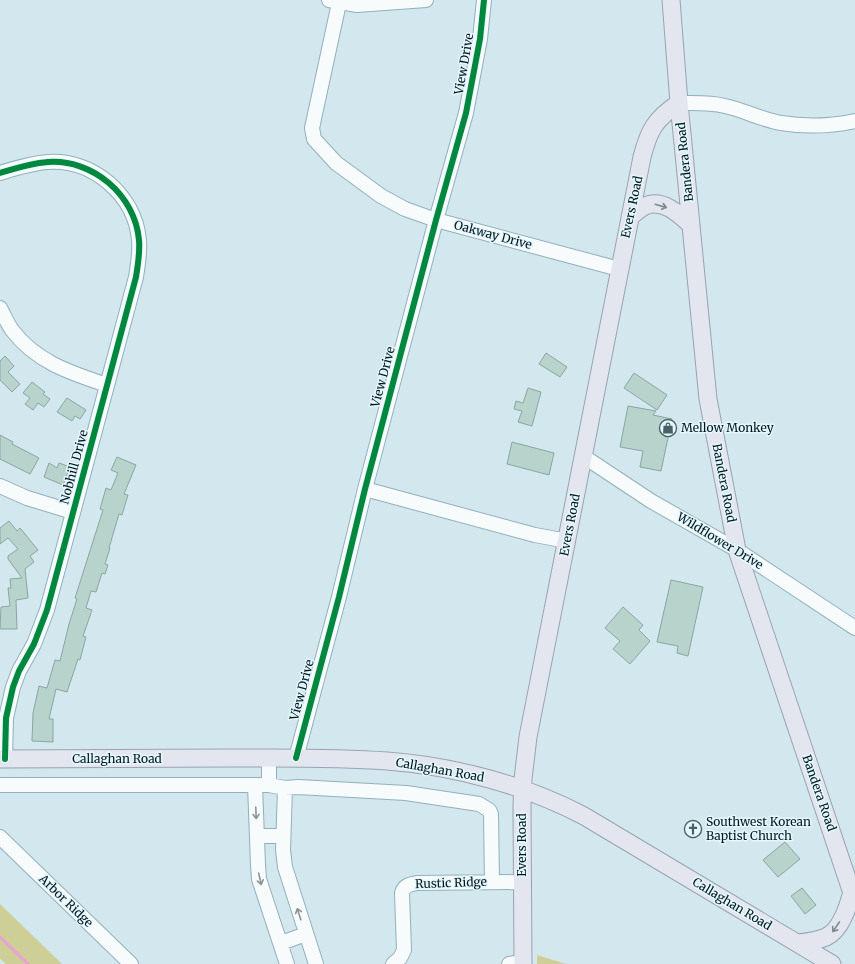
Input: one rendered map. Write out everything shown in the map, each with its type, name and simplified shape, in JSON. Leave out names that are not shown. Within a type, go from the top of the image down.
[{"type":"main road","name":"Bandera Road","points":[[671,0],[679,103],[708,399],[737,550],[853,897]]},
{"type":"main road","name":"Evers Road","points":[[519,963],[522,882],[523,779],[528,737],[642,157],[651,130],[664,113],[679,103]]},
{"type":"main road","points":[[630,217],[642,208],[653,204],[667,207],[675,211],[691,225]]},
{"type":"main road","name":"Callaghan Road","points":[[2,759],[296,758],[387,761],[411,763],[490,779],[523,789],[569,808],[584,816],[832,964]]},
{"type":"main road","points":[[798,943],[825,938],[832,933],[839,924],[848,904],[853,897]]},
{"type":"street","points":[[334,1],[357,5],[370,5],[426,0]]},
{"type":"street","name":"View Drive","points":[[296,758],[365,489],[436,220],[466,113],[480,40],[484,0]]},
{"type":"street","name":"Oakway Drive","points":[[334,1],[312,128],[314,139],[336,163],[381,196],[405,209],[436,220],[619,269]]},
{"type":"street","points":[[679,103],[719,105],[775,121],[802,125],[824,125],[855,121]]},
{"type":"street","name":"Nobhill Drive","points":[[0,173],[31,164],[48,162],[67,163],[84,167],[110,183],[122,197],[134,217],[139,240],[139,261],[136,277],[42,627],[19,671],[12,692],[6,718],[2,759]]},
{"type":"street","points":[[0,308],[11,329],[40,357],[80,376],[108,385]]},
{"type":"street","name":"Wildflower Drive","points":[[583,456],[652,501],[737,550],[855,628]]},
{"type":"street","points":[[0,486],[27,498],[73,512]]},
{"type":"street","points":[[365,489],[535,535],[567,541]]},
{"type":"street","points":[[269,758],[262,785],[257,836],[258,865],[260,879],[287,964]]},
{"type":"street","points":[[0,785],[262,785],[285,788],[298,787],[406,793],[479,804],[489,810],[491,822],[492,882]]},
{"type":"street","points":[[285,788],[283,850],[287,876],[316,964]]},
{"type":"street","points":[[257,836],[284,836]]},
{"type":"street","name":"Arbor Ridge","points":[[0,837],[131,964]]},
{"type":"street","name":"Rustic Ridge","points":[[397,961],[404,950],[402,893],[406,887],[417,883],[522,882]]},
{"type":"street","points":[[281,943],[306,934]]},
{"type":"green space","points":[[0,904],[62,964],[6,964],[0,959]]},
{"type":"green space","points":[[537,955],[566,964],[537,964]]},
{"type":"building","points":[[546,353],[567,367],[560,377],[539,364]]},
{"type":"building","points":[[5,356],[14,366],[8,372],[20,384],[12,392],[0,380],[0,361]]},
{"type":"building","points":[[634,373],[667,395],[657,410],[624,388]]},
{"type":"building","points":[[32,382],[45,392],[43,394],[50,399],[44,407],[38,403],[33,410],[25,404],[30,398],[23,393]]},
{"type":"building","points":[[528,388],[541,392],[532,426],[518,422],[522,411],[514,409],[516,401],[523,403]]},
{"type":"building","points":[[67,398],[86,410],[80,419],[75,416],[72,421],[57,412]]},
{"type":"building","points":[[628,406],[656,411],[653,415],[672,419],[661,471],[640,467],[643,451],[620,447]]},
{"type":"building","points":[[0,435],[13,442],[12,444],[39,458],[30,474],[0,459]]},
{"type":"building","points":[[512,442],[554,453],[549,475],[507,464]]},
{"type":"building","points":[[117,457],[136,465],[124,494],[128,495],[122,515],[119,514],[109,548],[105,564],[108,565],[105,574],[102,573],[96,592],[91,591],[86,608],[92,610],[83,636],[86,637],[80,660],[78,659],[67,692],[56,689],[49,719],[53,719],[53,742],[32,741],[33,713],[39,686],[47,688],[55,660],[60,661],[77,599],[75,598],[103,510],[100,509],[106,488],[111,490],[118,473],[111,470]]},
{"type":"building","points":[[49,463],[57,468],[59,463],[70,467],[63,485],[44,477]]},
{"type":"building","points":[[9,521],[17,531],[20,528],[38,550],[30,556],[34,562],[25,569],[28,598],[16,600],[17,629],[0,629],[1,607],[10,606],[8,588],[11,588],[10,579],[22,578],[8,559],[8,556],[18,549],[8,538],[0,544],[0,528]]},
{"type":"building","points":[[671,580],[703,587],[688,656],[677,653],[678,646],[657,642]]},
{"type":"building","points":[[623,607],[643,625],[639,630],[650,641],[630,664],[613,649],[620,641],[605,628]]},
{"type":"building","points":[[785,842],[800,859],[778,877],[763,860]]},
{"type":"building","points":[[802,888],[816,905],[805,914],[791,896]]},
{"type":"waterway","points":[[0,937],[28,964]]},
{"type":"cycle path","points":[[296,758],[339,597],[365,489],[436,220],[466,113],[480,39],[484,0]]},
{"type":"cycle path","points":[[0,173],[48,162],[65,163],[96,173],[109,183],[129,208],[136,224],[139,240],[139,258],[136,277],[47,610],[34,644],[19,671],[13,687],[6,718],[5,759]]},
{"type":"place","name":"Mellow Monkey","points":[[668,428]]},
{"type":"place","name":"Southwest Korean Baptist Church","points":[[693,829]]}]
